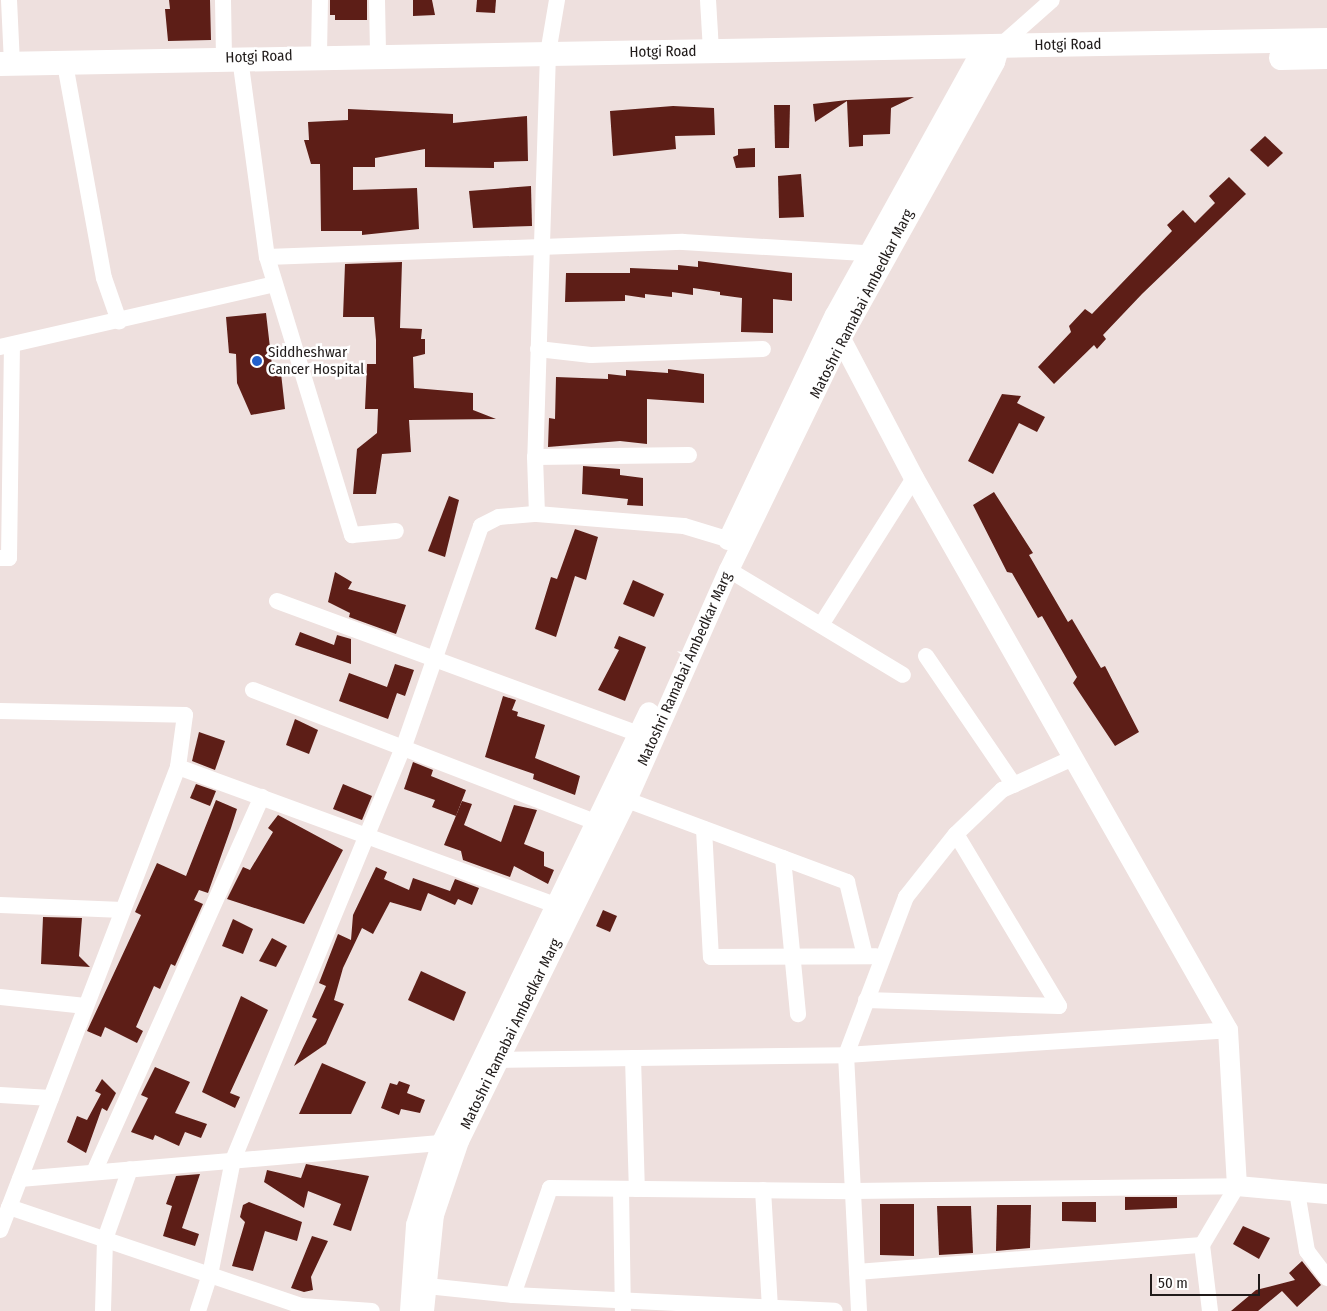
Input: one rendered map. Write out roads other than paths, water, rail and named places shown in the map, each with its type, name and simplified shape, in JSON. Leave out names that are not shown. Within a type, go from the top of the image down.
[{"type":"main road","name":"Hotgi Road","points":[[4,68],[235,62],[548,61],[989,54],[1327,40]]},
{"type":"main road","name":"Hotgi Road","points":[[4,68],[67,75],[319,55],[378,54],[548,61],[711,50],[1327,57]]},
{"type":"street","points":[[4,68],[9,0]]},
{"type":"street","points":[[223,0],[267,256],[352,535],[396,531]]},
{"type":"street","points":[[319,55],[320,0]]},
{"type":"street","points":[[377,0],[378,54]]},
{"type":"street","points":[[537,514],[535,457],[548,61],[557,0]]},
{"type":"street","points":[[708,0],[711,50]]},
{"type":"street","points":[[989,54],[1052,0]]},
{"type":"street","name":"Matoshri Ramabai Ambedkar Marg","points":[[424,1311],[434,1216],[450,1142],[498,1060],[563,908],[604,826],[627,800],[645,736],[729,570],[735,542],[841,339],[876,254],[989,54]]},
{"type":"street","points":[[67,75],[104,278],[119,321]]},
{"type":"street","points":[[253,690],[404,746],[604,826],[735,542],[876,254],[683,242],[542,245],[267,256]]},
{"type":"street","points":[[0,558],[9,558],[6,347],[274,284]]},
{"type":"street","points":[[841,339],[914,478],[1228,1030],[1237,1186],[1202,1245],[1210,1311]]},
{"type":"street","points":[[538,349],[591,355],[763,349]]},
{"type":"street","points":[[535,457],[689,454]]},
{"type":"street","points":[[821,626],[914,478]]},
{"type":"street","points":[[198,1311],[210,1275],[233,1160],[404,746],[481,526],[499,517],[537,514],[684,526],[735,542]]},
{"type":"street","points":[[729,570],[903,675]]},
{"type":"street","points":[[277,602],[645,736]]},
{"type":"street","points":[[926,656],[1014,785]]},
{"type":"street","points":[[0,711],[185,715],[178,767],[0,1230]]},
{"type":"street","points":[[859,1311],[846,1055],[883,956],[906,897],[956,834],[1002,790],[1073,758]]},
{"type":"street","points":[[178,767],[563,908],[450,1142],[416,1225],[410,1311]]},
{"type":"street","points":[[94,1172],[262,797]]},
{"type":"street","points":[[627,800],[847,882],[865,956]]},
{"type":"street","points":[[704,829],[711,957],[883,956]]},
{"type":"street","points":[[866,1000],[1060,1006],[956,834]]},
{"type":"street","points":[[782,858],[798,1014]]},
{"type":"street","points":[[0,905],[123,910]]},
{"type":"street","points":[[0,997],[86,1006]]},
{"type":"street","points":[[498,1060],[846,1055],[1228,1030]]},
{"type":"street","points":[[623,1306],[633,1058]]},
{"type":"street","points":[[0,1095],[50,1098]]},
{"type":"street","points":[[20,1179],[450,1142]]},
{"type":"street","points":[[103,1311],[105,1239],[130,1169]]},
{"type":"street","points":[[513,1295],[550,1188],[853,1191],[1237,1186],[1327,1194]]},
{"type":"street","points":[[763,1190],[770,1308]]},
{"type":"street","points":[[1297,1192],[1307,1251],[1327,1278]]},
{"type":"street","points":[[9,1207],[301,1306],[372,1311]]},
{"type":"street","points":[[857,1272],[1202,1245]]},
{"type":"street","points":[[427,1286],[513,1295],[552,1304],[835,1311]]},
{"type":"place","name":"Siddheshwar Cancer Hospital","points":[[257,361]]}]
